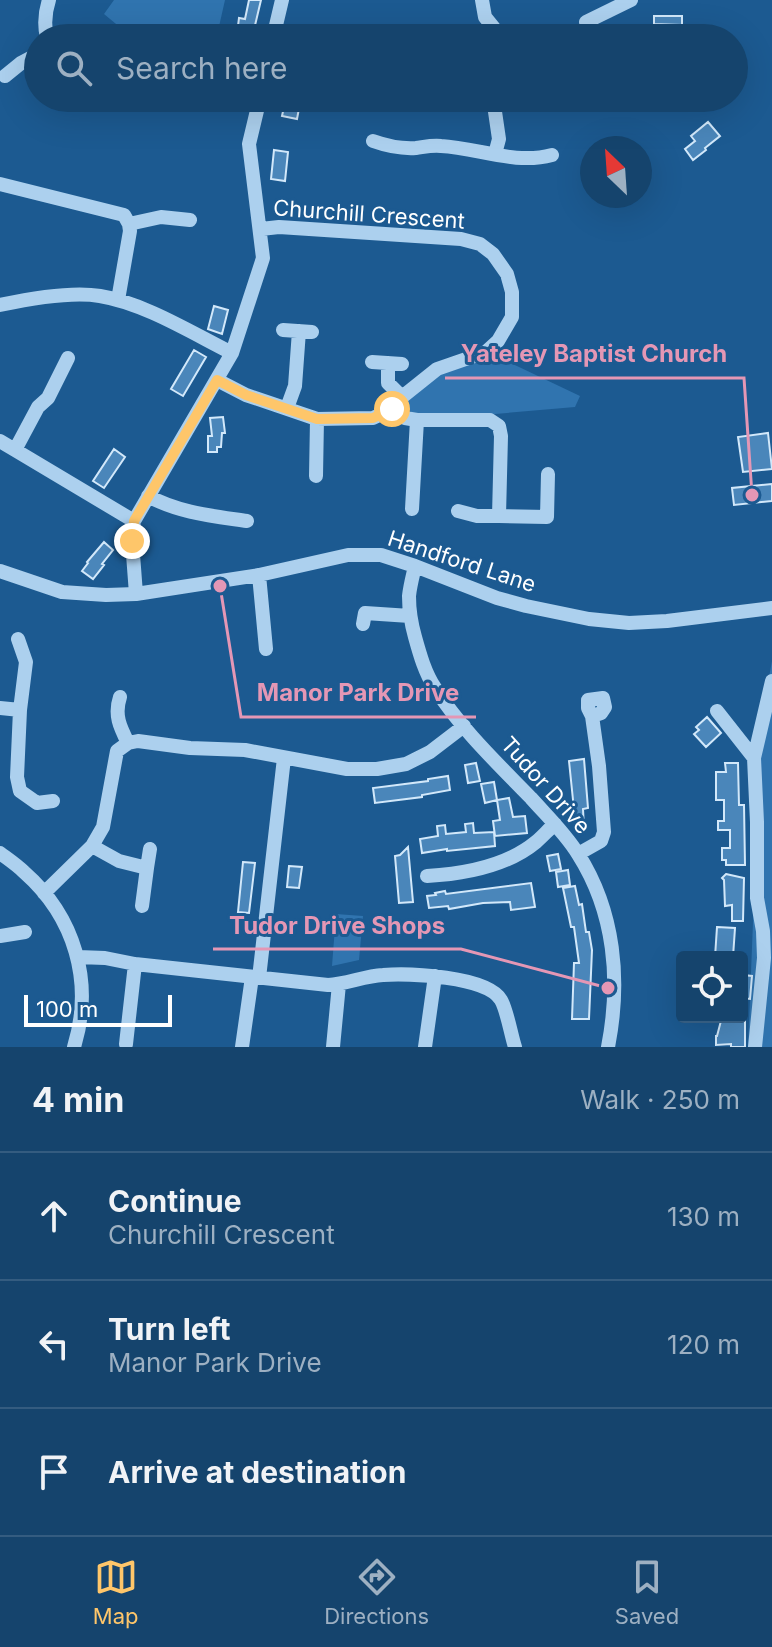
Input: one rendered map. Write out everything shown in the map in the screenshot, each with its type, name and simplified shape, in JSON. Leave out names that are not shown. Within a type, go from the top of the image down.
[{"type":"street","points":[[45,24],[49,0]]},
{"type":"street","points":[[276,24],[282,0]]},
{"type":"street","points":[[482,0],[485,17],[490,24]]},
{"type":"street","points":[[586,22],[631,0]]},
{"type":"street","points":[[5,76],[24,61]]},
{"type":"street","points":[[136,594],[132,541],[134,521],[232,353],[263,258],[249,144],[257,112]]},
{"type":"street","points":[[495,112],[499,139],[495,154]]},
{"type":"street","points":[[373,141],[391,147],[439,145],[518,159],[552,155]]},
{"type":"street","points":[[0,184],[124,215],[130,231],[118,300]]},
{"type":"street","points":[[129,224],[161,217],[190,220]]},
{"type":"street","name":"Churchill Crescent","points":[[217,380],[246,395],[317,419],[373,418],[397,403],[437,369],[486,352],[498,341],[512,317],[512,292],[507,274],[493,254],[480,244],[461,239],[319,229],[261,229]]},
{"type":"street","points":[[0,305],[82,294],[118,300],[134,304],[232,353]]},
{"type":"street","points":[[283,330],[306,332],[295,386],[287,408]]},
{"type":"street","points":[[15,450],[38,407],[48,398],[68,358]]},
{"type":"street","points":[[388,363],[388,383],[405,418],[490,420],[499,426],[499,516]]},
{"type":"street","points":[[316,476],[317,419]]},
{"type":"street","points":[[412,509],[417,420]]},
{"type":"street","points":[[0,441],[134,521]]},
{"type":"street","points":[[458,511],[477,516],[547,517],[548,474]]},
{"type":"street","points":[[148,496],[162,504],[205,516],[247,521]]},
{"type":"street","name":"Handford Lane","points":[[0,571],[62,592],[136,594],[259,575],[348,555],[381,555],[497,598],[589,619],[629,623],[667,621],[772,608]]},
{"type":"street","name":"Tudor Drive","points":[[415,566],[409,593],[410,616],[422,661],[435,688],[464,726],[555,824],[578,854],[596,889],[610,931],[615,968],[616,995],[608,1047]]},
{"type":"street","points":[[259,575],[266,649]]},
{"type":"street","points":[[363,624],[365,613],[410,616]]},
{"type":"street","points":[[18,639],[26,662],[20,710],[17,777],[20,791],[37,803],[53,801]]},
{"type":"street","points":[[755,1047],[768,959],[757,898],[754,758],[772,681]]},
{"type":"street","points":[[120,697],[118,723],[128,743]]},
{"type":"street","points":[[0,708],[20,710]]},
{"type":"street","points":[[717,711],[754,758]]},
{"type":"street","points":[[578,854],[601,841],[604,832],[592,716]]},
{"type":"street","points":[[44,893],[92,846],[103,827],[117,751],[128,743],[138,741],[190,748],[245,750],[347,769],[377,769],[406,764],[430,752],[464,726]]},
{"type":"street","points":[[242,1047],[255,978],[284,758]]},
{"type":"street","points":[[427,876],[489,866],[535,843],[555,824]]},
{"type":"street","points":[[92,846],[119,861],[147,868]]},
{"type":"street","points":[[142,906],[150,849]]},
{"type":"street","points":[[0,853],[25,872],[44,893],[62,918],[78,957],[82,994],[74,1047]]},
{"type":"street","points":[[0,936],[25,932]]},
{"type":"street","points":[[78,957],[255,978],[339,984],[385,975],[461,980],[492,991],[501,999],[515,1047]]},
{"type":"street","points":[[126,1044],[135,964]]},
{"type":"street","points":[[425,1047],[435,976]]},
{"type":"street","points":[[333,1047],[339,984]]},
{"type":"shaded area","points":[[114,0],[225,0],[220,24],[116,24],[104,14]]},
{"type":"shaded area","points":[[494,355],[580,396],[575,407],[495,414],[413,415],[404,402],[443,371]]},
{"type":"shaded area","points":[[772,661],[772,1047],[748,1047],[757,822],[754,758]]},
{"type":"shaded area","points":[[336,914],[363,916],[359,960],[332,966]]},
{"type":"building","points":[[249,0],[261,0],[255,24],[238,24],[239,18],[245,19]]},
{"type":"building","points":[[654,16],[682,16],[682,24],[654,24]]},
{"type":"building","points":[[283,112],[298,112],[297,119],[282,116]]},
{"type":"building","points":[[708,122],[720,136],[693,160],[685,149],[695,141],[691,136]]},
{"type":"building","points":[[274,150],[288,152],[285,181],[271,179]]},
{"type":"building","points":[[214,306],[228,310],[222,334],[208,329]]},
{"type":"building","points":[[194,350],[206,357],[183,396],[171,389]]},
{"type":"building","points":[[223,417],[225,433],[222,433],[221,447],[217,447],[217,452],[208,452],[208,436],[212,436],[210,418]]},
{"type":"building","points":[[768,433],[772,469],[743,472],[738,437]]},
{"type":"building","points":[[114,449],[125,457],[104,488],[93,481]]},
{"type":"building","points":[[772,484],[772,501],[734,505],[732,488]]},
{"type":"building","points":[[104,542],[113,550],[93,579],[82,571]]},
{"type":"building","points":[[707,717],[721,733],[706,747],[694,734],[699,730],[696,727]]},
{"type":"building","points":[[584,759],[588,808],[583,809],[584,828],[576,829],[569,761]]},
{"type":"building","points":[[476,763],[480,781],[468,783],[465,765]]},
{"type":"building","points":[[725,763],[738,763],[739,805],[744,805],[745,865],[726,865],[726,860],[722,860],[722,848],[730,848],[730,830],[718,830],[718,821],[724,821],[724,800],[716,800],[716,772],[726,772]]},
{"type":"building","points":[[448,776],[450,790],[375,803],[373,788]]},
{"type":"building","points":[[494,782],[497,800],[485,803],[481,784]]},
{"type":"building","points":[[509,798],[513,817],[525,816],[527,833],[495,836],[493,821],[500,820],[497,800]]},
{"type":"building","points":[[473,823],[474,833],[494,832],[495,846],[422,853],[420,839],[438,836],[437,826],[445,825],[446,834],[466,832],[465,824]]},
{"type":"building","points":[[408,847],[413,902],[399,903],[395,856]]},
{"type":"building","points":[[558,854],[561,869],[550,871],[547,856]]},
{"type":"building","points":[[243,862],[255,863],[249,913],[238,912]]},
{"type":"building","points":[[289,866],[302,867],[299,888],[287,887]]},
{"type":"building","points":[[568,870],[570,885],[558,887],[556,872]]},
{"type":"building","points":[[726,874],[744,878],[743,921],[732,921],[732,905],[725,906],[722,878]]},
{"type":"building","points":[[531,883],[535,907],[511,910],[510,902],[449,909],[448,906],[429,908],[427,896],[435,893]]},
{"type":"building","points":[[575,886],[592,950],[589,1019],[572,1019],[574,963],[579,963],[574,927],[571,927],[563,888]]},
{"type":"building","points":[[717,927],[735,928],[733,951],[715,951]]},
{"type":"building","points":[[748,976],[752,976],[748,999]]},
{"type":"building","points":[[720,1023],[745,1023],[745,1047],[716,1045]]},
{"type":"place","name":"Yateley Baptist Church","points":[[752,495]]},
{"type":"place","name":"Manor Park Drive","points":[[220,586]]},
{"type":"place","name":"Tudor Drive Shops","points":[[608,988]]},
{"type":"route","points":[[132,541],[134,521],[217,380],[246,395],[317,419],[373,418],[392,409]]}]
